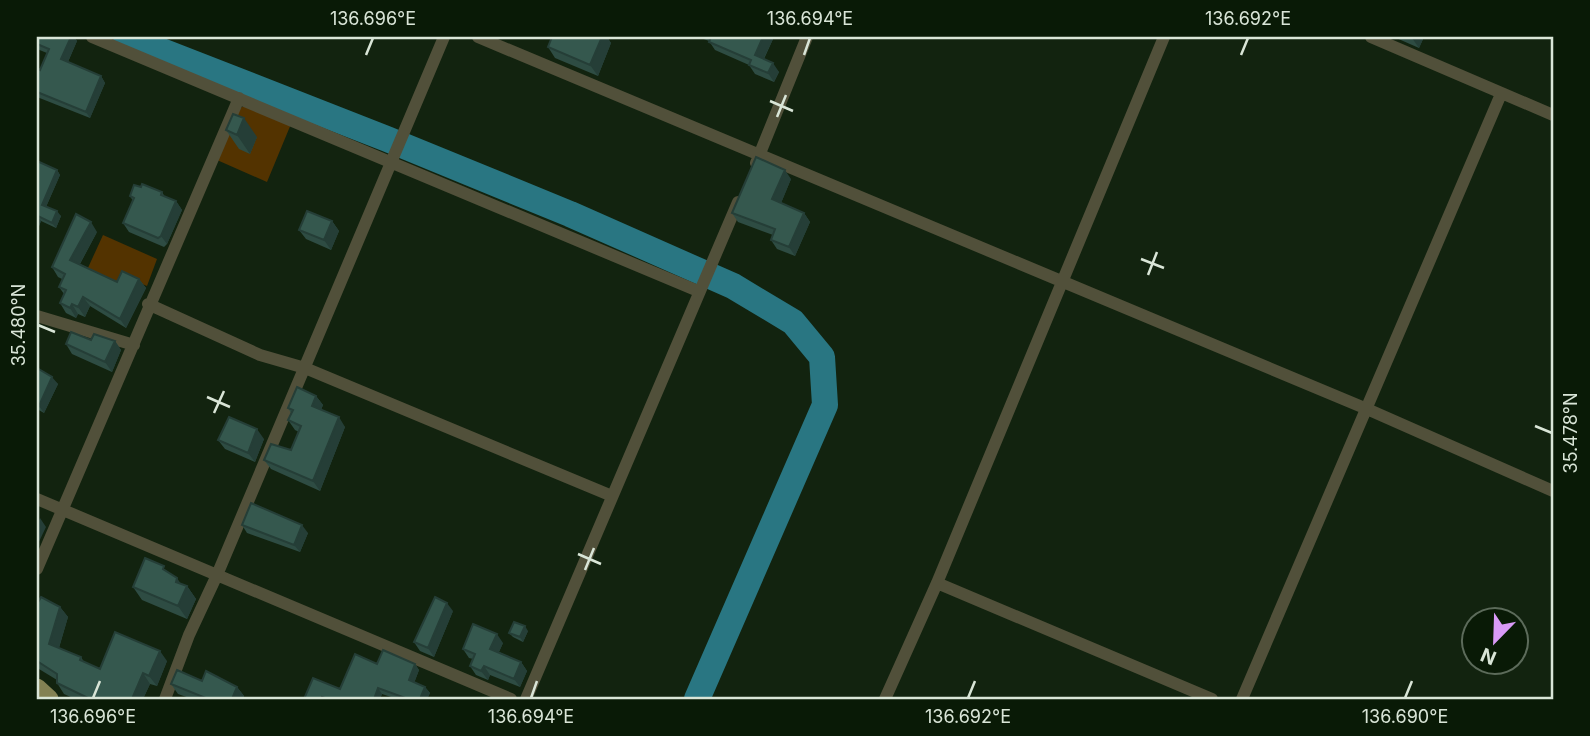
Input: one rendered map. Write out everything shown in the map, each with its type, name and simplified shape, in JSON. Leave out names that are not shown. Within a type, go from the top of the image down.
[{"type":"main road","points":[[37,688],[49,699]]},
{"type":"street","points":[[92,37],[700,288]]},
{"type":"street","points":[[165,699],[189,635],[217,576],[444,37]]},
{"type":"street","points":[[478,37],[1367,409],[1553,491]]},
{"type":"street","points":[[526,699],[807,37]]},
{"type":"street","points":[[885,699],[1064,282],[1164,37]]},
{"type":"street","points":[[1371,37],[1553,116]]},
{"type":"street","points":[[1242,699],[1501,94]]},
{"type":"street","points":[[37,569],[134,345],[148,304],[239,98]]},
{"type":"street","points":[[148,304],[260,355],[305,368],[612,496]]},
{"type":"street","points":[[37,316],[134,345]]},
{"type":"street","points":[[37,499],[511,699]]},
{"type":"street","points":[[937,583],[1212,699]]},
{"type":"shaded area","points":[[247,105],[291,124],[267,182],[217,160],[240,108]]},
{"type":"shaded area","points":[[103,235],[157,259],[147,286],[125,277],[119,287],[87,270]]},
{"type":"building","points":[[37,37],[71,37],[61,59],[101,76],[86,112],[37,92],[37,68],[40,70],[49,49],[37,44]]},
{"type":"building","points":[[552,37],[602,37],[590,65],[548,47]]},
{"type":"building","points":[[711,37],[763,37],[755,55],[773,63],[768,73],[749,65],[751,60],[709,42]]},
{"type":"building","points":[[233,114],[244,118],[237,135],[226,130]]},
{"type":"building","points":[[756,157],[785,170],[772,199],[804,213],[789,247],[771,240],[775,229],[732,213]]},
{"type":"building","points":[[37,161],[57,170],[42,205],[57,211],[52,223],[38,216],[37,218]]},
{"type":"building","points":[[142,184],[176,201],[158,238],[123,223],[134,198],[130,196],[134,185],[141,187]]},
{"type":"building","points":[[307,211],[332,221],[324,240],[299,230]]},
{"type":"building","points":[[76,214],[91,222],[70,260],[117,282],[122,271],[139,279],[120,319],[83,297],[78,307],[72,304],[70,308],[60,303],[66,290],[59,287],[65,274],[52,267]]},
{"type":"building","points":[[71,332],[91,340],[94,334],[115,341],[105,362],[66,344]]},
{"type":"building","points":[[37,368],[52,377],[39,406],[37,404]]},
{"type":"building","points":[[297,387],[316,396],[312,406],[339,417],[313,481],[264,460],[271,444],[291,450],[301,426],[288,420],[293,410],[288,408]]},
{"type":"building","points":[[229,417],[257,429],[248,453],[218,440]]},
{"type":"building","points":[[251,503],[302,525],[294,545],[242,525]]},
{"type":"building","points":[[145,558],[164,566],[163,569],[177,578],[176,582],[187,586],[178,606],[133,587]]},
{"type":"building","points":[[41,597],[60,607],[49,644],[81,657],[80,660],[100,669],[115,632],[160,651],[149,676],[143,673],[132,699],[90,699],[57,683],[57,674],[37,661],[37,604]]},
{"type":"building","points":[[435,597],[447,603],[428,648],[414,642]]},
{"type":"building","points":[[514,622],[525,626],[520,637],[509,633]]},
{"type":"building","points":[[473,624],[497,634],[490,649],[521,662],[514,679],[484,666],[481,671],[470,666],[475,654],[463,649]]},
{"type":"building","points":[[383,650],[415,664],[409,680],[425,687],[420,699],[408,699],[378,688],[374,699],[304,699],[313,678],[340,689],[355,654],[377,664]]},
{"type":"building","points":[[177,670],[202,681],[206,671],[237,687],[232,699],[208,699],[171,684]]},
{"type":"waterway","points":[[126,37],[570,214],[733,286],[793,322],[822,357],[825,405],[697,699]]}]
